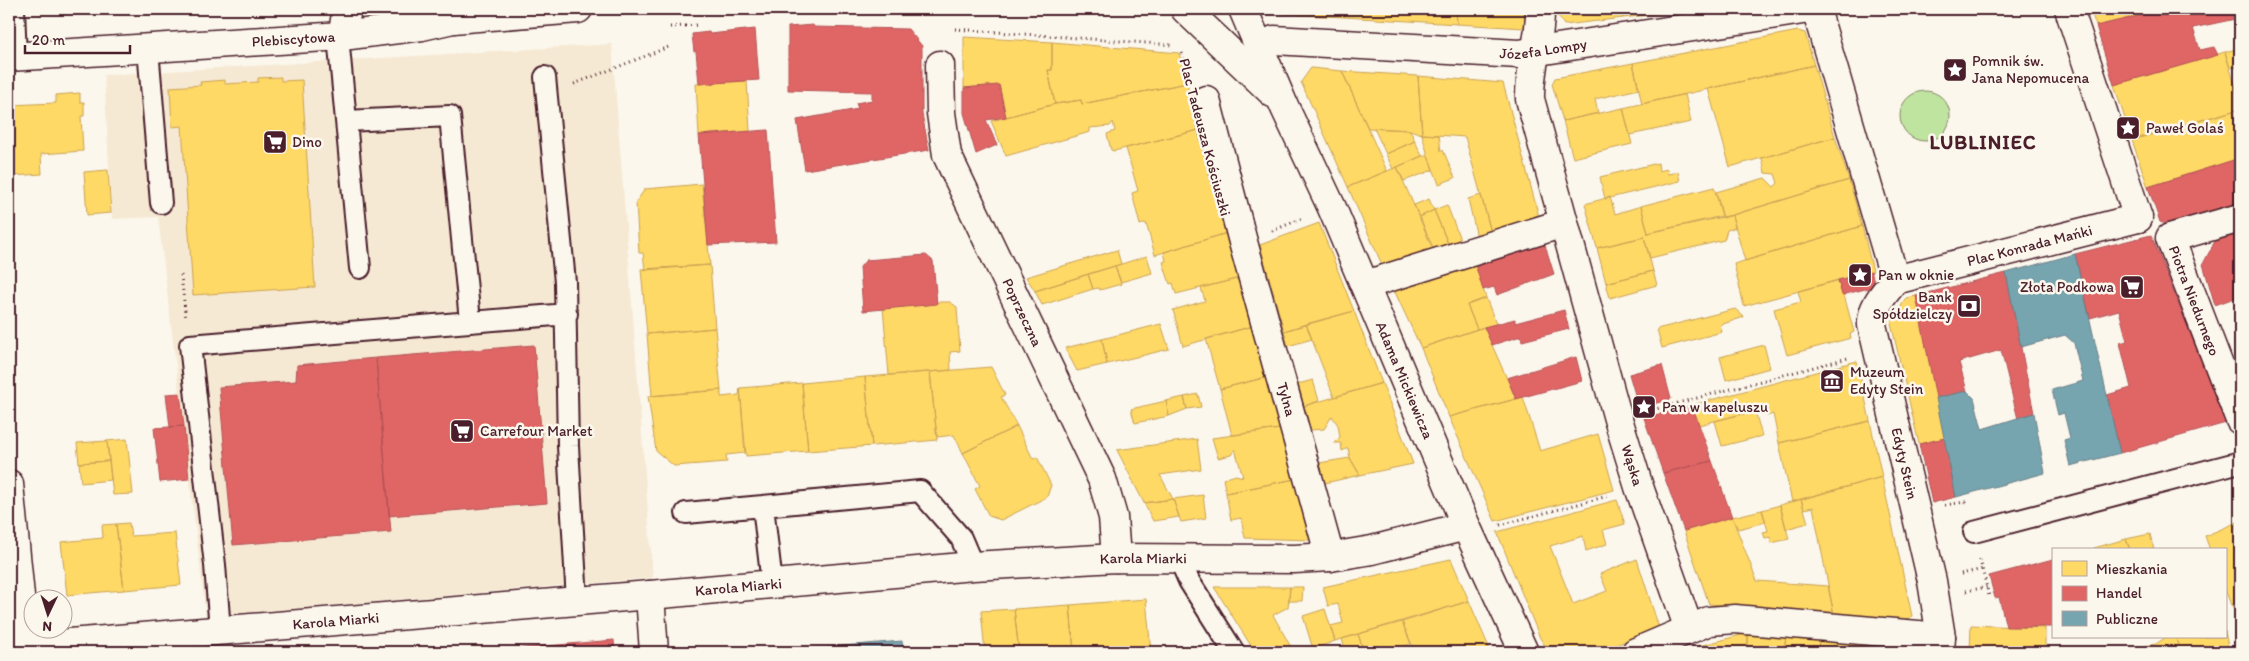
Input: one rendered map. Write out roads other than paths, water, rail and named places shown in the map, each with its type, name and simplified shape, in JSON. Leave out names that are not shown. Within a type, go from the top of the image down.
[{"type":"street","points":[[342,36],[347,9]]},
{"type":"street","name":"Plebiscytowa","points":[[12,57],[342,36],[422,26],[450,14],[578,9]]},
{"type":"street","name":"Adama Mickiewicza","points":[[1185,9],[1265,84],[1285,108]]},
{"type":"street","name":"Adama Mickiewicza","points":[[1243,9],[1285,108],[1332,208],[1466,526],[1524,652]]},
{"type":"street","name":"Wąska","points":[[1540,9],[1540,23],[1531,78],[1530,99],[1618,419],[1690,629]]},
{"type":"street","name":"Józefa Lompy","points":[[1274,40],[1502,54],[1535,52],[1809,9]]},
{"type":"street","points":[[1816,9],[1894,280]]},
{"type":"street","points":[[2069,9],[2138,218],[2170,238],[2240,218]]},
{"type":"street","name":"Poprzeczna","points":[[940,65],[941,113],[947,155],[1102,479],[1113,517],[1116,558]]},
{"type":"street","name":"Plac Tadeusza Kościuszki","points":[[1206,100],[1243,242]]},
{"type":"street","name":"Plac Konrada Mańki","points":[[1894,280],[2138,218]]},
{"type":"street","points":[[1365,285],[1564,223]]},
{"type":"street","name":"Piotra Niedurnego","points":[[2170,238],[2240,420]]},
{"type":"street","name":"Tylna","points":[[1243,242],[1330,556]]},
{"type":"street","name":"Edyty Stein","points":[[1894,280],[1872,314],[1878,350],[1936,599],[1941,644]]},
{"type":"street","points":[[9,484],[17,648]]},
{"type":"street","name":"Karola Miarki","points":[[17,648],[973,566],[1116,558],[1294,559],[1330,556],[1372,550],[1466,526]]},
{"type":"street","points":[[650,595],[654,652]]},
{"type":"street","points":[[1636,652],[1709,622],[1735,619],[1941,644]]},
{"type":"lane","points":[[12,57],[14,9]]},
{"type":"lane","points":[[342,36],[339,47],[360,268]]},
{"type":"lane","points":[[148,49],[161,203]]},
{"type":"lane","points":[[546,86],[567,314],[568,446],[577,601]]},
{"type":"lane","points":[[346,121],[450,116],[470,321]]},
{"type":"lane","points":[[220,631],[215,565],[190,344],[567,314]]},
{"type":"lane","points":[[1974,532],[2240,462]]},
{"type":"lane","points":[[686,513],[920,491],[961,538],[973,566]]},
{"type":"lane","points":[[763,506],[772,584]]},
{"type":"lane","points":[[1179,558],[1189,581],[1234,652]]},
{"type":"place","name":"Pomnik św. Jana Nepomucena","points":[[1955,70]]},
{"type":"place","name":"Paweł Golaś","points":[[2128,128]]},
{"type":"place","name":"Dino","points":[[275,142]]},
{"type":"place","name":"Pan w oknie","points":[[1860,275]]},
{"type":"place","name":"Złota Podkowa","points":[[2132,287]]},
{"type":"place","name":"Bank Spółdzielczy","points":[[1969,306]]},
{"type":"place","name":"Muzeum Edyty Stein","points":[[1832,381]]},
{"type":"place","name":"Pan w kapeluszu","points":[[1644,407]]},
{"type":"place","name":"Carrefour Market","points":[[462,431]]},
{"type":"district","name":"LUBLINIEC","points":[[1983,142]]}]
